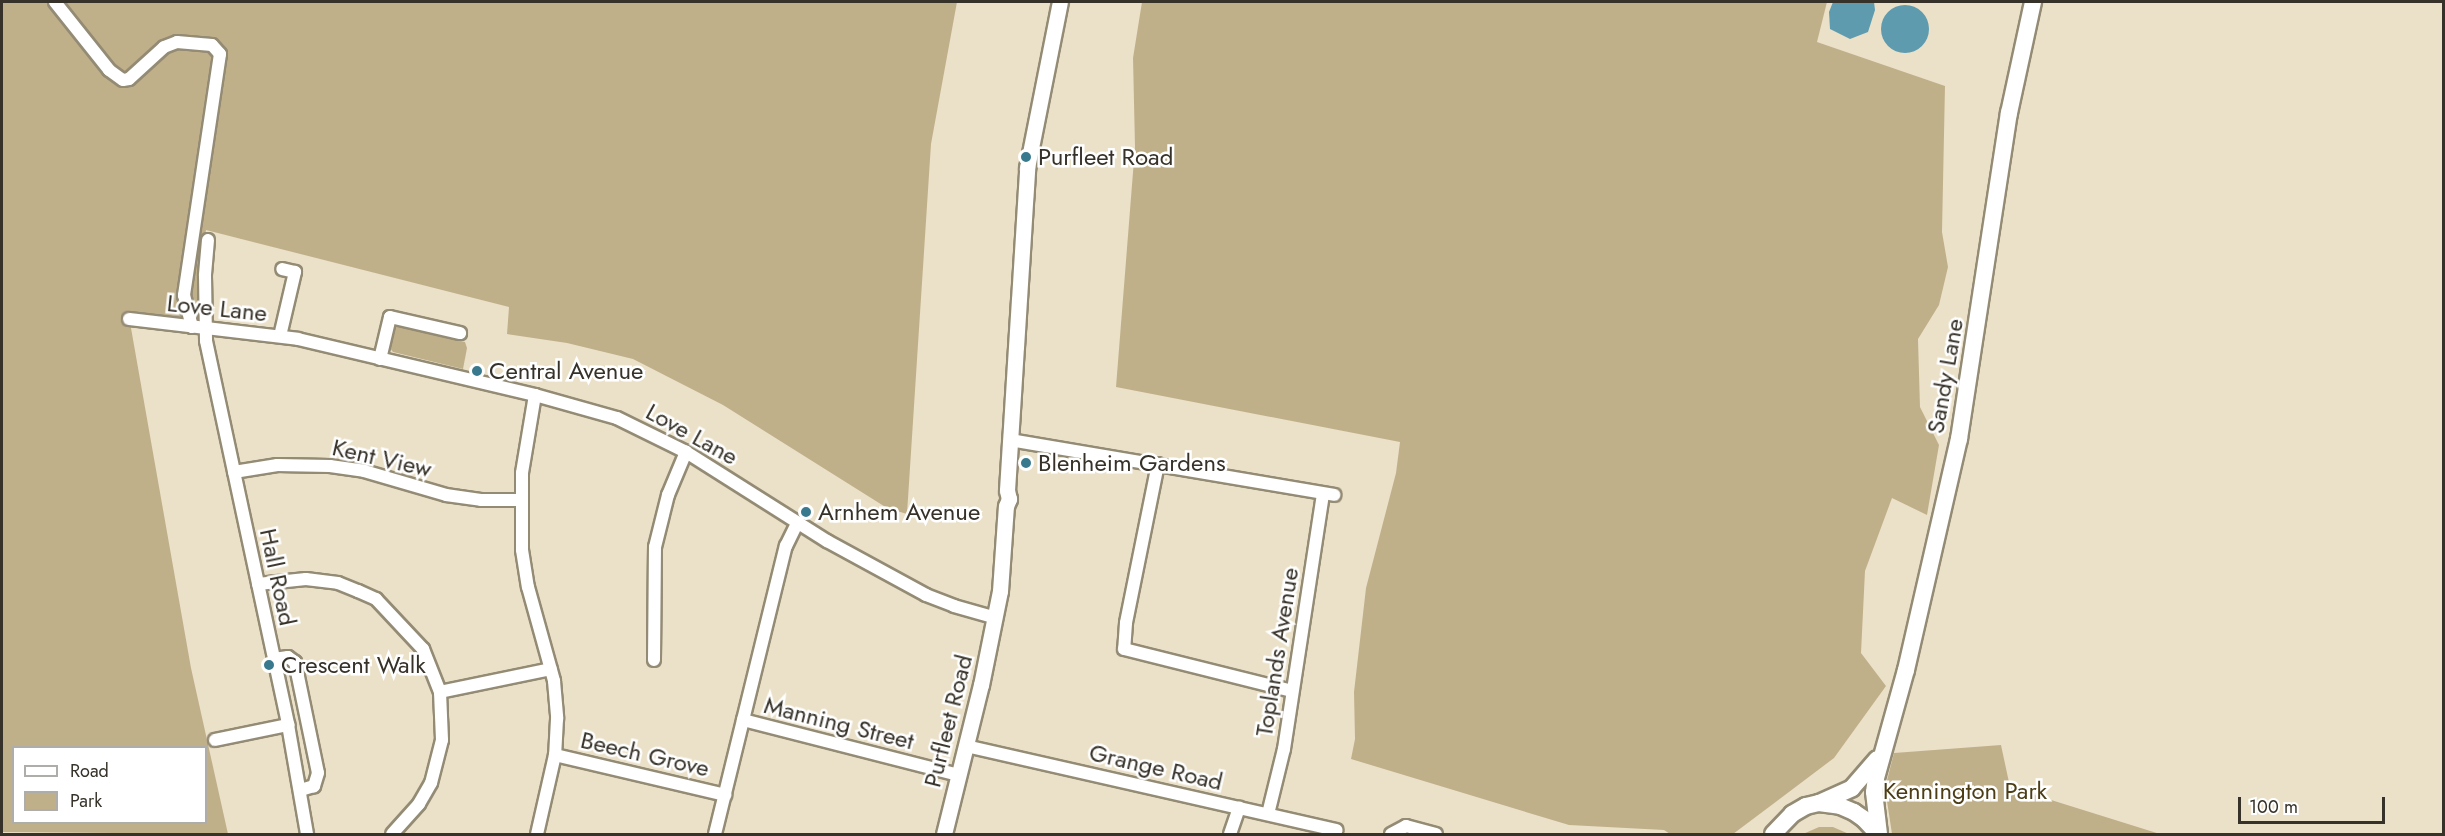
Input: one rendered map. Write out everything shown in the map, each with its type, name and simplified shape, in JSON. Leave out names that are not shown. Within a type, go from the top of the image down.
[{"type":"main road","name":"Sandy Lane","points":[[1879,834],[1874,792],[1881,753],[1906,670],[1959,439],[2009,113],[2033,2]]},
{"type":"main road","name":"Sandy Lane","points":[[1773,834],[1792,814],[1852,788],[1870,770],[1881,753]]},
{"type":"main road","points":[[1819,804],[1840,806],[1854,812],[1879,834]]},
{"type":"street","points":[[55,2],[109,70],[123,80],[129,79],[164,47],[177,42],[212,45],[220,54],[184,295],[192,327]]},
{"type":"street","points":[[1060,2],[1027,168],[1010,440],[1158,464],[1126,623],[1124,649],[1292,691]]},
{"type":"street","name":"Hall Road","points":[[208,240],[205,328],[288,725],[307,834]]},
{"type":"street","points":[[280,336],[295,272],[282,268]]},
{"type":"street","points":[[380,359],[390,317],[460,333]]},
{"type":"street","name":"Love Lane","points":[[129,319],[280,336],[536,395],[617,418],[686,452],[797,523],[926,595],[996,618]]},
{"type":"street","points":[[536,395],[525,441],[520,500],[522,550],[528,587],[551,669],[556,708],[555,755],[537,834]]},
{"type":"street","name":"Purfleet Road","points":[[944,834],[996,618],[1006,506],[1009,499],[1010,440]]},
{"type":"street","points":[[654,660],[655,547],[668,495],[686,452]]},
{"type":"street","name":"Toplands Avenue","points":[[1158,464],[1329,495],[1292,691],[1284,749],[1268,814]]},
{"type":"street","name":"Kent View","points":[[234,472],[278,465],[330,466],[384,476],[446,495],[481,500],[520,500]]},
{"type":"street","points":[[716,834],[786,546],[797,523]]},
{"type":"street","points":[[258,584],[306,579],[338,583],[376,599],[423,649],[440,692],[443,713],[438,764],[419,804],[398,833]]},
{"type":"street","points":[[273,659],[288,657],[295,662],[318,773],[314,786],[301,790]]},
{"type":"street","points":[[440,692],[551,669]]},
{"type":"street","name":"Manning Street","points":[[743,720],[959,775]]},
{"type":"street","points":[[215,740],[288,725]]},
{"type":"street","name":"Grange Road","points":[[966,746],[1337,830]]},
{"type":"street","name":"Beech Grove","points":[[555,755],[725,795]]},
{"type":"street","points":[[1230,834],[1239,808]]},
{"type":"street","points":[[1391,834],[1406,826],[1436,834]]},
{"type":"green space","points":[[2,2],[957,2],[931,144],[907,514],[887,508],[723,405],[633,359],[567,343],[507,334],[509,307],[206,230],[200,277],[202,322],[131,315],[131,328],[191,668],[228,834],[2,832]]},
{"type":"green space","points":[[1142,2],[1827,2],[1817,42],[1945,86],[1942,232],[1948,267],[1939,305],[1918,339],[1920,407],[1939,445],[1927,515],[1892,498],[1865,571],[1861,653],[1886,686],[1834,758],[1733,834],[1670,834],[1664,830],[1569,825],[1351,759],[1355,739],[1354,692],[1366,588],[1396,473],[1400,442],[1116,387],[1135,147],[1133,58]]},
{"type":"green space","points":[[399,325],[465,342],[467,348],[463,369],[393,352],[389,347],[394,329]]},
{"type":"green space","name":"Kennington Park","points":[[2001,745],[2010,787],[2160,834],[1892,834],[1885,788],[1894,753]]},
{"type":"green space","points":[[1819,827],[1833,827],[1849,834],[1803,834]]},
{"type":"water","points":[[1833,2],[1874,2],[1875,10],[1868,32],[1850,39],[1830,29],[1829,12]]},
{"type":"water","points":[[1900,5],[1910,5],[1922,12],[1929,24],[1929,34],[1922,46],[1910,53],[1900,53],[1885,42],[1881,34],[1881,24],[1892,9]]},
{"type":"place","name":"Purfleet Road","points":[[1026,157]]},
{"type":"place","name":"Central Avenue","points":[[477,371]]},
{"type":"place","name":"Blenheim Gardens","points":[[1026,463]]},
{"type":"place","name":"Arnhem Avenue","points":[[806,512]]},
{"type":"place","name":"Crescent Walk","points":[[269,665]]}]
